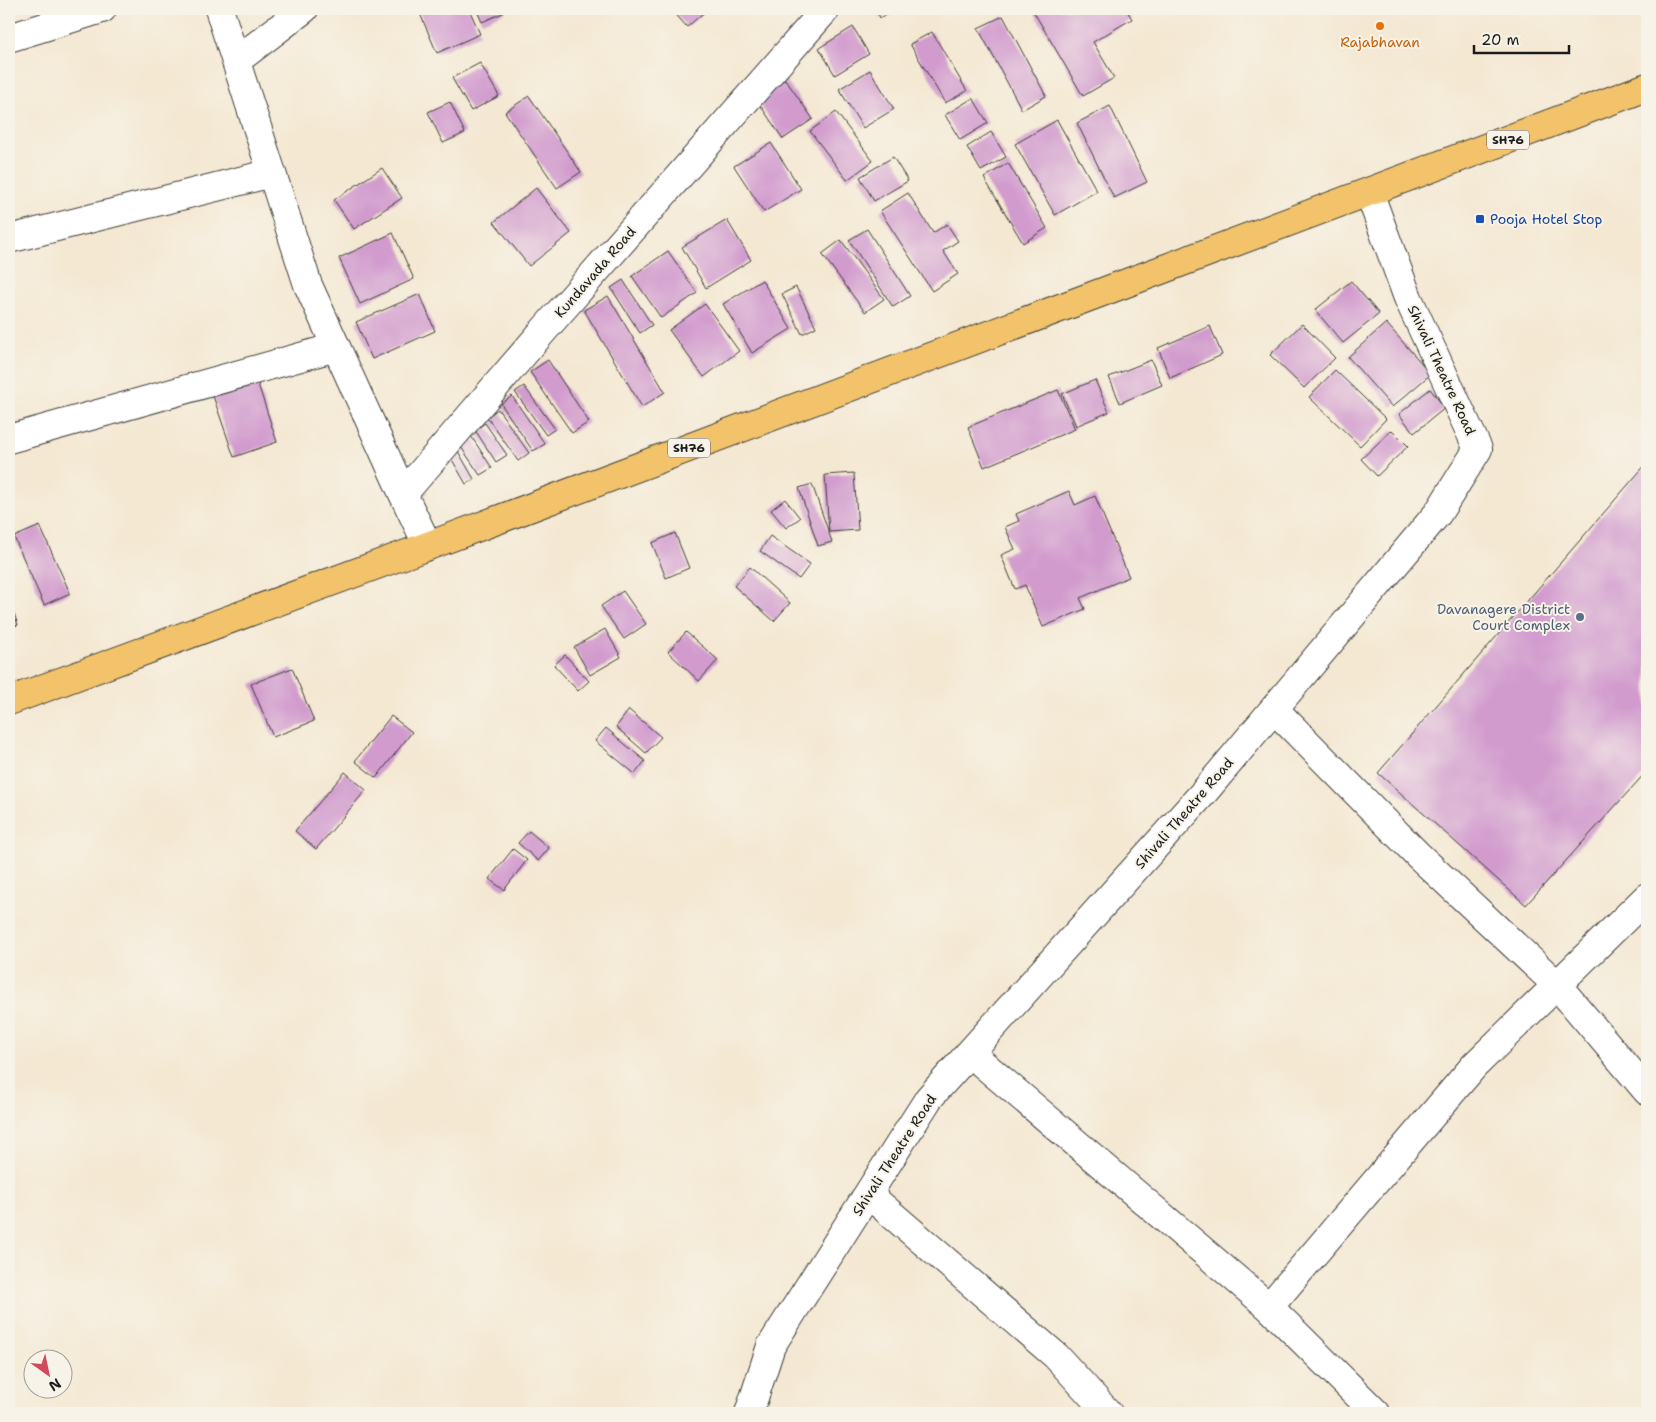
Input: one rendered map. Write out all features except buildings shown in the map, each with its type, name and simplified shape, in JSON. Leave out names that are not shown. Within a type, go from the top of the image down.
[{"type":"main road","name":"SH76","points":[[9,701],[428,546],[1647,87]]},
{"type":"street","points":[[9,38],[102,9]]},
{"type":"street","points":[[219,9],[308,285],[428,546]]},
{"type":"street","points":[[236,61],[304,9]]},
{"type":"street","name":"Kundavada Road","points":[[403,494],[544,330],[826,9]]},
{"type":"street","points":[[9,239],[272,173]]},
{"type":"street","name":"Shivali Theatre Road","points":[[750,1413],[771,1346],[929,1098],[1205,791],[1438,513],[1478,449],[1408,298],[1369,192]]},
{"type":"street","points":[[9,439],[336,347]]},
{"type":"street","points":[[1274,709],[1418,855],[1558,985],[1647,1091]]},
{"type":"street","points":[[1269,1307],[1474,1066],[1647,896]]},
{"type":"street","points":[[970,1052],[1269,1307],[1376,1413]]},
{"type":"street","points":[[868,1194],[1056,1356],[1108,1413]]},
{"type":"place","name":"Rajabhavan","points":[[1380,26]]},
{"type":"place","name":"Pooja Hotel Stop","points":[[1480,219]]},
{"type":"place","name":"Davanagere District Court Complex","points":[[1580,617]]}]
